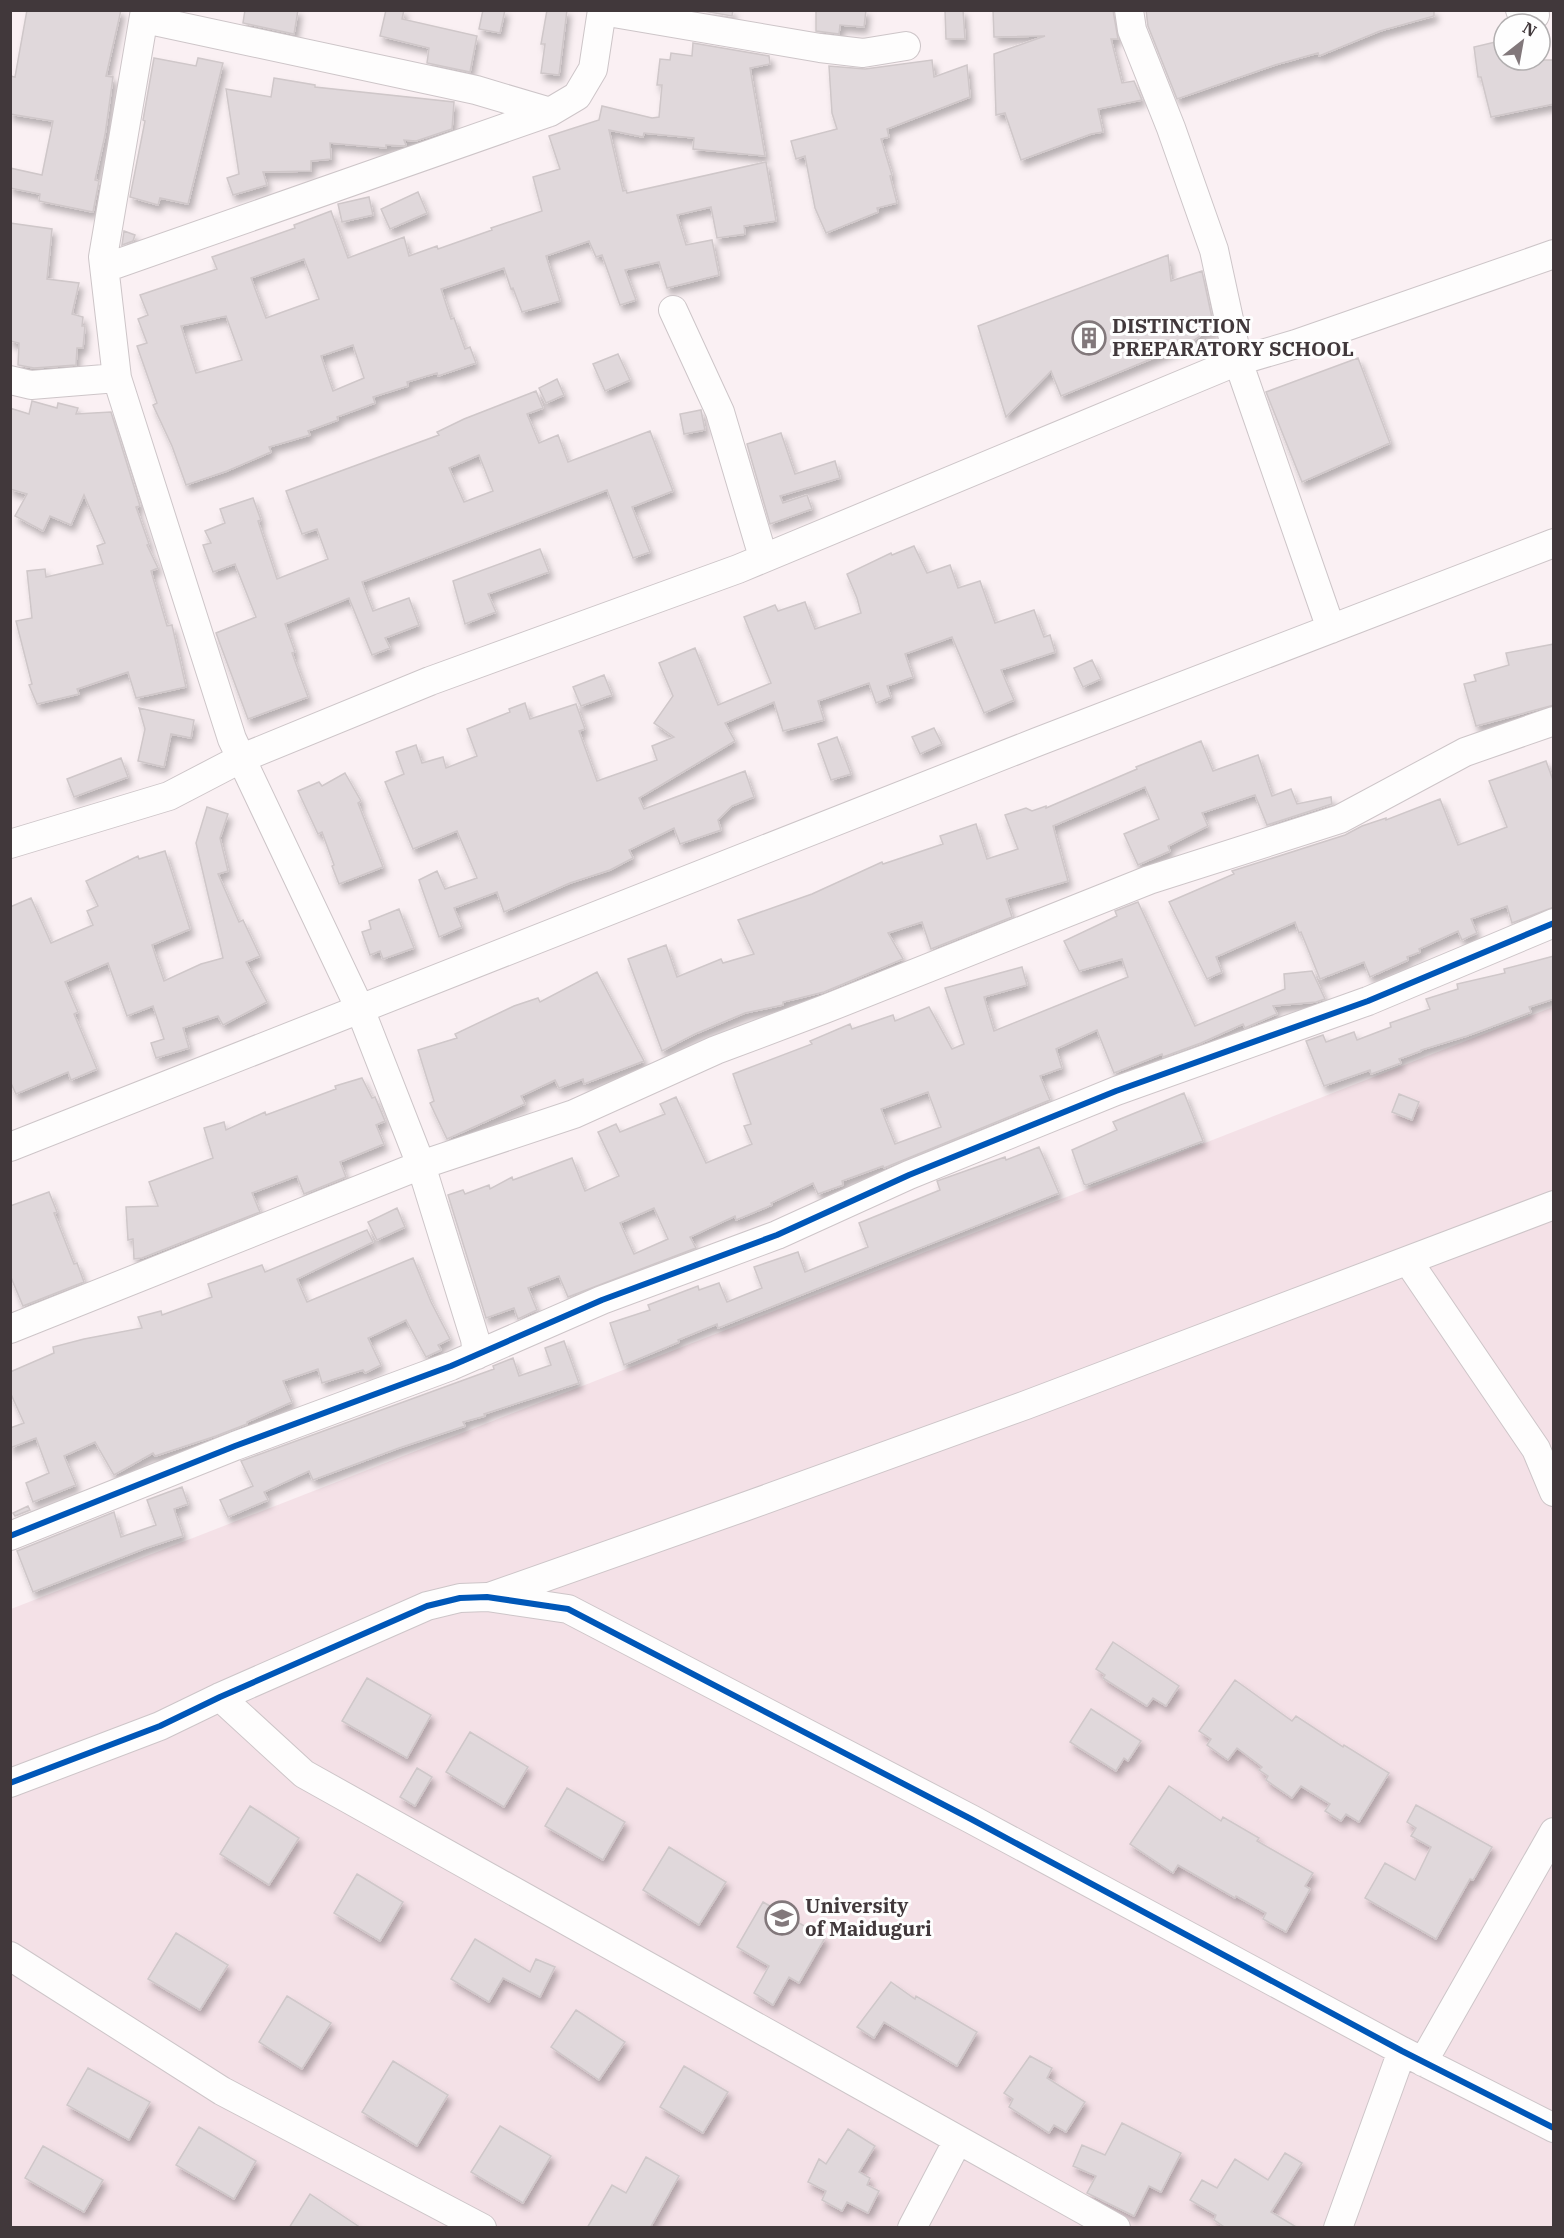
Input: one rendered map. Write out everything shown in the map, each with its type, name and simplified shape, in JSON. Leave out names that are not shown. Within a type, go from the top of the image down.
[{"type":"street","points":[[1130,10],[1132,30],[1171,128],[1214,250],[1238,361],[1331,629]]},
{"type":"street","points":[[105,268],[550,112],[577,96],[593,69],[602,11],[820,48],[863,53],[906,46]]},
{"type":"street","points":[[477,1354],[475,1339],[421,1164],[360,1009],[232,739],[117,378],[103,257],[145,15],[476,90],[550,112]]},
{"type":"street","points":[[10,844],[169,796],[242,758],[430,681],[738,569],[1238,361],[1296,344],[1554,254]]},
{"type":"street","points":[[673,310],[720,412],[763,558]]},
{"type":"street","points":[[10,380],[31,385],[117,378]]},
{"type":"street","points":[[10,1147],[1015,750],[1554,543]]},
{"type":"street","points":[[10,1329],[421,1164],[574,1114],[716,1050],[1149,880],[1340,819],[1465,752],[1554,721]]},
{"type":"street","points":[[10,1536],[235,1446],[477,1354],[602,1300],[777,1235],[909,1175],[1116,1091],[1368,1000],[1554,923]]},
{"type":"street","points":[[488,1598],[1026,1405],[1554,1205]]},
{"type":"street","points":[[1408,1261],[1536,1449],[1554,1492]]},
{"type":"street","points":[[10,1783],[160,1726],[220,1697],[427,1606],[460,1598],[488,1598],[568,1610],[961,1814],[1412,2056],[1554,2128]]},
{"type":"street","points":[[220,1697],[304,1774],[1116,2228]]},
{"type":"street","points":[[1338,2228],[1412,2056],[1554,1832]]},
{"type":"street","points":[[10,1956],[222,2091],[482,2228]]},
{"type":"street","points":[[912,2228],[958,2140]]},
{"type":"shaded area","name":"University of Maiduguri","points":[[1553,1007],[1553,2227],[11,2228],[11,1609]]},
{"type":"building","points":[[27,10],[121,10],[106,76],[113,77],[105,135],[95,180],[99,181],[93,212],[39,201],[40,194],[10,188],[10,168],[42,175],[53,121],[10,114],[10,76],[15,77]]},
{"type":"building","points":[[245,10],[298,10],[294,34],[243,23]]},
{"type":"building","points":[[386,10],[404,10],[402,19],[477,36],[470,72],[427,63],[429,48],[380,36]]},
{"type":"building","points":[[483,10],[505,10],[500,33],[479,29]]},
{"type":"building","points":[[547,10],[567,10],[559,75],[541,73],[545,44],[541,44]]},
{"type":"building","points":[[698,10],[733,10],[732,16]]},
{"type":"building","points":[[816,10],[866,10],[864,27],[840,25],[839,34],[816,31]]},
{"type":"building","points":[[945,10],[963,10],[965,39],[946,39]]},
{"type":"building","points":[[993,10],[1113,10],[1118,39],[1111,39],[1122,83],[1134,81],[1142,100],[1098,109],[1103,132],[1091,134],[1021,160],[1005,113],[996,115],[994,54],[1045,36],[994,37]]},
{"type":"building","points":[[1146,10],[1434,10],[1434,16],[1380,31],[1319,56],[1318,53],[1275,65],[1177,99],[1148,26]]},
{"type":"building","points":[[693,43],[769,56],[770,64],[750,68],[765,156],[693,149],[694,138],[644,133],[643,137],[609,130],[623,191],[626,190],[627,193],[766,162],[776,221],[744,226],[745,234],[717,238],[711,207],[677,215],[686,245],[712,240],[719,275],[667,288],[659,262],[625,270],[636,300],[620,305],[602,255],[596,257],[589,241],[546,256],[560,301],[522,312],[504,268],[441,289],[451,319],[454,318],[465,349],[470,347],[476,363],[438,376],[437,373],[407,382],[408,386],[373,397],[375,403],[308,431],[310,435],[269,447],[271,452],[186,485],[172,446],[153,405],[157,403],[137,346],[147,343],[138,319],[148,315],[140,295],[217,269],[212,257],[295,228],[294,225],[331,211],[348,258],[404,237],[409,256],[437,246],[438,249],[542,211],[533,177],[560,169],[549,136],[599,120],[602,106],[652,118],[659,117],[662,85],[657,85],[660,59],[670,60],[671,53],[692,56]],"holes":[[[304,259],[319,299],[266,318],[251,278]],[[226,316],[242,360],[196,373],[181,326]],[[353,345],[364,378],[333,391],[321,356]]]},
{"type":"building","points":[[1492,43],[1492,72],[1552,72],[1552,60],[1554,60],[1554,104],[1491,117],[1481,77],[1478,77],[1474,47]]},
{"type":"building","points":[[154,58],[196,66],[198,58],[223,63],[188,204],[160,198],[158,205],[130,197],[145,121],[143,120]]},
{"type":"building","points":[[932,60],[934,77],[967,65],[970,97],[887,129],[889,137],[881,139],[892,175],[890,176],[897,203],[877,208],[878,212],[826,233],[815,208],[805,156],[796,159],[791,141],[837,129],[832,113],[829,66],[865,69]]},
{"type":"building","points":[[274,78],[315,85],[315,87],[454,102],[452,129],[416,141],[404,140],[406,145],[404,146],[386,145],[386,148],[330,143],[331,159],[311,161],[311,171],[263,172],[267,185],[233,195],[227,178],[239,174],[226,89],[271,97]]},
{"type":"building","points":[[418,192],[427,213],[390,229],[381,209]]},
{"type":"building","points":[[369,197],[373,215],[342,222],[338,204]]},
{"type":"building","points":[[10,223],[52,229],[47,279],[79,283],[72,314],[83,317],[82,326],[85,326],[83,348],[77,348],[76,365],[34,368],[18,365],[19,343],[10,341]]},
{"type":"building","points":[[124,231],[135,235],[133,241],[122,245]]},
{"type":"building","name":"DISTINCTION PREPARATORY SCHOOL","points":[[1168,255],[1171,281],[1202,271],[1215,332],[1204,333],[1190,343],[1061,396],[1051,371],[1006,417],[978,326]]},
{"type":"building","points":[[618,354],[630,380],[605,391],[593,364]]},
{"type":"building","points":[[1358,358],[1390,443],[1302,482],[1266,392]]},
{"type":"building","points":[[557,379],[564,395],[546,403],[539,388]]},
{"type":"building","points":[[536,391],[543,408],[527,414],[539,443],[558,435],[568,462],[650,431],[673,491],[632,507],[650,552],[633,558],[607,490],[362,582],[373,611],[409,598],[419,625],[385,638],[390,648],[372,655],[349,598],[285,624],[295,652],[292,653],[308,697],[248,719],[216,633],[256,617],[235,564],[213,572],[203,545],[211,543],[205,531],[225,523],[220,509],[253,498],[277,579],[328,559],[317,529],[302,534],[286,491],[439,435],[437,432]],"holes":[[[479,455],[493,491],[464,502],[449,468]]]},
{"type":"building","points":[[32,401],[57,408],[58,403],[78,408],[76,414],[111,412],[140,506],[136,507],[149,544],[147,545],[158,568],[151,571],[167,626],[172,625],[186,687],[136,698],[128,672],[77,689],[79,694],[37,704],[29,685],[32,684],[16,621],[32,618],[27,571],[45,569],[46,577],[103,564],[97,546],[105,543],[84,495],[71,525],[50,516],[43,531],[15,516],[27,494],[10,489],[10,408],[29,414]]},
{"type":"building","points":[[701,410],[705,430],[684,434],[680,414]]},
{"type":"building","points":[[781,433],[795,474],[835,461],[840,478],[780,496],[783,503],[807,495],[812,509],[770,524],[747,444]]},
{"type":"building","points":[[914,546],[927,573],[950,565],[958,588],[980,581],[995,623],[1034,610],[1044,637],[1050,635],[1055,652],[1001,670],[1014,700],[984,713],[952,637],[905,654],[913,677],[887,686],[891,697],[876,703],[869,683],[818,701],[824,720],[783,731],[774,702],[725,723],[735,741],[639,798],[644,809],[745,771],[754,797],[732,806],[718,820],[721,830],[680,844],[674,828],[629,850],[633,858],[610,870],[570,883],[504,912],[497,892],[454,908],[462,927],[439,937],[419,880],[437,871],[445,889],[477,878],[457,831],[413,849],[385,782],[404,774],[396,752],[416,745],[422,763],[443,757],[446,768],[477,756],[467,729],[510,712],[509,709],[525,703],[530,719],[576,704],[585,729],[579,731],[597,781],[657,760],[652,746],[674,737],[654,723],[673,696],[659,663],[695,648],[718,705],[771,683],[744,617],[775,605],[778,611],[805,602],[815,629],[861,613],[847,574],[891,553],[892,555]]},
{"type":"building","points":[[540,549],[549,572],[488,594],[496,612],[465,624],[453,581]]},
{"type":"building","points":[[1554,644],[1554,705],[1476,726],[1464,684],[1476,681],[1474,675],[1509,665],[1506,653]]},
{"type":"building","points":[[1092,660],[1101,679],[1083,687],[1074,668]]},
{"type":"building","points":[[604,675],[612,695],[581,706],[573,687]]},
{"type":"building","points":[[139,708],[194,720],[191,738],[171,734],[164,767],[138,761],[145,729]]},
{"type":"building","points":[[934,728],[942,744],[920,754],[912,737]]},
{"type":"building","points":[[837,737],[851,774],[831,780],[818,744]]},
{"type":"building","points":[[1201,741],[1213,771],[1258,755],[1272,796],[1291,789],[1297,804],[1331,797],[1332,804],[1267,825],[1255,795],[1202,813],[1208,826],[1168,846],[1170,851],[1138,865],[1124,834],[1159,819],[1145,787],[1053,826],[1068,881],[1006,899],[1012,917],[931,949],[922,922],[888,933],[903,959],[824,992],[783,1002],[783,1005],[745,1013],[662,1051],[628,959],[666,945],[677,977],[721,959],[723,963],[754,954],[738,920],[812,894],[882,862],[883,864],[943,844],[940,836],[976,824],[987,859],[1018,849],[1005,815],[1026,808],[1032,811],[1046,806],[1046,808],[1137,769],[1136,767]]},
{"type":"building","points":[[121,758],[128,777],[74,797],[67,779]]},
{"type":"building","points":[[1546,761],[1554,783],[1554,907],[1512,923],[1507,906],[1471,919],[1477,933],[1462,940],[1458,931],[1419,949],[1420,952],[1407,957],[1408,960],[1370,977],[1364,962],[1320,979],[1295,922],[1216,957],[1222,972],[1207,979],[1169,902],[1234,874],[1232,871],[1345,835],[1362,826],[1386,818],[1386,820],[1440,799],[1458,845],[1507,827],[1489,781]]},
{"type":"building","points":[[345,773],[361,801],[358,803],[383,867],[339,884],[322,832],[318,834],[298,791],[319,782],[322,786]]},
{"type":"building","points":[[207,807],[228,814],[220,838],[228,871],[218,874],[239,922],[243,920],[260,956],[246,962],[267,1002],[223,1025],[218,1016],[183,1028],[189,1048],[156,1058],[151,1043],[164,1039],[153,1006],[127,1016],[108,963],[65,982],[78,1012],[74,1014],[97,1069],[71,1080],[68,1072],[16,1094],[10,1081],[10,907],[31,898],[51,943],[93,925],[87,911],[98,906],[86,881],[138,856],[139,859],[165,851],[190,929],[152,945],[164,981],[201,964],[223,958],[196,843]]},
{"type":"building","points":[[1138,902],[1195,1026],[1285,989],[1284,974],[1312,971],[1325,999],[1273,1006],[1277,1014],[1245,1028],[1243,1024],[1201,1043],[1163,1057],[1162,1054],[1114,1073],[1097,1030],[1056,1049],[1062,1068],[1040,1076],[1050,1100],[884,1168],[883,1166],[842,1181],[843,1185],[818,1194],[813,1183],[771,1203],[772,1205],[736,1220],[735,1216],[690,1237],[696,1248],[568,1297],[559,1276],[528,1288],[537,1310],[518,1319],[514,1308],[486,1318],[448,1195],[463,1190],[465,1194],[489,1185],[490,1189],[512,1177],[513,1180],[572,1158],[585,1191],[619,1176],[598,1132],[616,1124],[620,1132],[665,1114],[660,1104],[676,1097],[706,1163],[752,1144],[744,1126],[751,1124],[733,1074],[812,1044],[810,1041],[850,1024],[852,1029],[893,1015],[895,1021],[929,1007],[952,1049],[964,1044],[945,988],[1022,967],[1027,985],[984,997],[994,1031],[1128,977],[1122,959],[1079,971],[1064,941],[1117,916],[1115,911]],"holes":[[[928,1092],[941,1127],[895,1144],[881,1109]],[[654,1208],[668,1239],[634,1254],[620,1223]]]},
{"type":"building","points":[[399,909],[414,948],[383,959],[380,951],[370,955],[362,932],[371,929],[369,921]]},
{"type":"building","points":[[1554,956],[1554,999],[1529,1007],[1531,1012],[1421,1050],[1399,1059],[1401,1063],[1371,1074],[1370,1070],[1324,1086],[1306,1041],[1323,1035],[1326,1042],[1354,1032],[1357,1040],[1391,1027],[1390,1023],[1430,1009],[1426,999],[1458,989],[1457,984],[1505,973],[1504,969]]},
{"type":"building","points":[[597,972],[644,1061],[584,1084],[583,1079],[559,1088],[555,1080],[521,1096],[525,1104],[447,1139],[430,1103],[434,1101],[418,1050],[457,1038],[455,1034],[514,1006],[538,998],[540,1002]]},
{"type":"building","points":[[362,1078],[372,1098],[375,1097],[385,1121],[376,1125],[384,1144],[340,1162],[346,1177],[304,1194],[297,1176],[252,1193],[260,1212],[142,1258],[134,1259],[133,1239],[128,1240],[126,1207],[158,1206],[149,1182],[213,1158],[204,1128],[224,1122],[226,1130],[265,1112],[266,1115],[336,1089],[335,1086]]},
{"type":"building","points":[[1184,1093],[1203,1141],[1084,1184],[1072,1150],[1117,1130],[1113,1122]]},
{"type":"building","points":[[1399,1094],[1419,1102],[1412,1120],[1392,1112]]},
{"type":"building","points":[[1039,1147],[1059,1193],[718,1328],[717,1324],[624,1365],[610,1323],[650,1310],[648,1305],[698,1286],[699,1290],[719,1283],[727,1302],[762,1288],[754,1267],[798,1252],[805,1272],[868,1247],[859,1223],[940,1190],[937,1181],[1005,1157],[1006,1160]]},
{"type":"building","points":[[49,1192],[57,1212],[54,1213],[74,1264],[77,1263],[84,1282],[23,1306],[10,1275],[10,1206]]},
{"type":"building","points":[[397,1208],[405,1227],[377,1240],[368,1222]]},
{"type":"building","points":[[367,1230],[373,1242],[297,1279],[307,1302],[413,1258],[431,1302],[450,1339],[438,1345],[441,1350],[426,1357],[406,1320],[368,1338],[381,1365],[365,1373],[363,1370],[322,1383],[318,1369],[283,1381],[292,1402],[216,1436],[155,1456],[153,1453],[114,1475],[95,1442],[64,1456],[76,1485],[33,1502],[26,1483],[49,1473],[36,1438],[10,1448],[10,1428],[24,1423],[10,1392],[10,1372],[54,1353],[53,1347],[142,1328],[138,1317],[161,1311],[162,1315],[212,1297],[208,1284],[262,1265],[265,1272]]},
{"type":"building","points":[[564,1341],[579,1383],[484,1414],[485,1416],[463,1422],[465,1426],[313,1480],[309,1471],[264,1492],[268,1500],[228,1517],[220,1500],[253,1486],[241,1461],[494,1369],[493,1366],[513,1358],[519,1376],[551,1365],[545,1348]]},
{"type":"building","points":[[182,1487],[188,1504],[174,1509],[183,1536],[33,1592],[17,1551],[114,1512],[121,1537],[156,1525],[147,1500]]},
{"type":"building","points":[[28,1506],[30,1510],[15,1516],[13,1513]]},
{"type":"building","points":[[1113,1642],[1179,1686],[1166,1706],[1153,1698],[1147,1706],[1103,1678],[1105,1675],[1096,1669]]},
{"type":"building","points":[[367,1678],[431,1715],[407,1758],[342,1721]]},
{"type":"building","points":[[1235,1680],[1292,1721],[1296,1716],[1343,1747],[1344,1745],[1389,1773],[1359,1822],[1346,1814],[1341,1821],[1325,1811],[1330,1804],[1301,1786],[1292,1798],[1266,1780],[1268,1776],[1259,1770],[1262,1767],[1237,1748],[1228,1760],[1207,1745],[1211,1739],[1199,1731]]},
{"type":"building","points":[[1091,1709],[1141,1741],[1128,1761],[1124,1758],[1116,1771],[1070,1742]]},
{"type":"building","points":[[470,1732],[528,1767],[504,1807],[446,1772]]},
{"type":"building","points":[[417,1768],[432,1777],[415,1806],[400,1797]]},
{"type":"building","points":[[1169,1786],[1221,1821],[1223,1817],[1259,1838],[1257,1841],[1313,1873],[1305,1886],[1310,1889],[1286,1932],[1263,1919],[1266,1913],[1236,1896],[1235,1898],[1178,1865],[1173,1873],[1130,1844]]},
{"type":"building","points":[[567,1788],[625,1822],[603,1860],[545,1826]]},
{"type":"building","points":[[1416,1805],[1492,1847],[1473,1880],[1470,1879],[1436,1939],[1365,1898],[1385,1863],[1415,1880],[1431,1847],[1411,1836],[1416,1828],[1407,1822]]},
{"type":"building","points":[[250,1806],[299,1838],[269,1885],[220,1854]]},
{"type":"building","points":[[669,1847],[726,1882],[699,1925],[643,1890]]},
{"type":"building","points":[[357,1874],[403,1902],[380,1941],[334,1913]]},
{"type":"building","points":[[763,1902],[825,1938],[799,1983],[789,1977],[773,2005],[754,1993],[769,1966],[737,1947]]},
{"type":"building","points":[[176,1933],[228,1965],[200,2010],[148,1979]]},
{"type":"building","points":[[475,1939],[530,1972],[536,1959],[555,1967],[540,1997],[503,1978],[489,2002],[451,1979]]},
{"type":"building","points":[[891,1982],[915,1999],[916,1996],[977,2032],[957,2066],[884,2022],[874,2038],[857,2027]]},
{"type":"building","points":[[287,1996],[331,2023],[302,2069],[259,2042]]},
{"type":"building","points":[[576,2010],[625,2042],[599,2080],[551,2047]]},
{"type":"building","points":[[1030,2056],[1052,2068],[1047,2078],[1085,2102],[1066,2132],[1054,2125],[1049,2133],[1009,2107],[1013,2099],[1004,2093]]},
{"type":"building","points":[[393,2061],[448,2095],[417,2146],[362,2112]]},
{"type":"building","points":[[684,2066],[728,2092],[703,2133],[660,2107]]},
{"type":"building","points":[[88,2068],[150,2102],[129,2140],[67,2105]]},
{"type":"building","points":[[1122,2123],[1181,2153],[1161,2192],[1149,2186],[1134,2216],[1087,2193],[1096,2176],[1073,2166],[1082,2145],[1105,2155]]},
{"type":"building","points":[[500,2126],[551,2156],[523,2203],[471,2172]]},
{"type":"building","points":[[199,2127],[256,2161],[234,2199],[176,2165]]},
{"type":"building","points":[[848,2129],[875,2146],[859,2172],[870,2178],[867,2185],[879,2191],[868,2213],[847,2202],[842,2211],[822,2200],[826,2191],[808,2182],[819,2159],[826,2164]]},
{"type":"building","points":[[43,2146],[103,2180],[84,2212],[25,2178]]},
{"type":"building","points":[[1285,2153],[1302,2163],[1271,2212],[1298,2228],[1226,2228],[1214,2220],[1216,2215],[1190,2200],[1202,2180],[1217,2188],[1235,2159],[1268,2180]]},
{"type":"building","points":[[646,2157],[679,2176],[650,2228],[587,2228],[612,2185],[626,2193]]},
{"type":"building","points":[[310,2194],[361,2228],[289,2228]]},
{"type":"cycle path","points":[[10,1536],[235,1446],[451,1366],[602,1300],[777,1235],[909,1175],[1116,1091],[1368,1001],[1554,923]]},
{"type":"cycle path","points":[[10,1783],[160,1726],[220,1697],[427,1606],[460,1598],[487,1597],[568,1609],[971,1819],[1402,2051],[1554,2128]]},
{"type":"place","name":"DISTINCTION PREPARATORY SCHOOL","points":[[1089,338]]},
{"type":"place","name":"University of Maiduguri","points":[[782,1918]]}]
